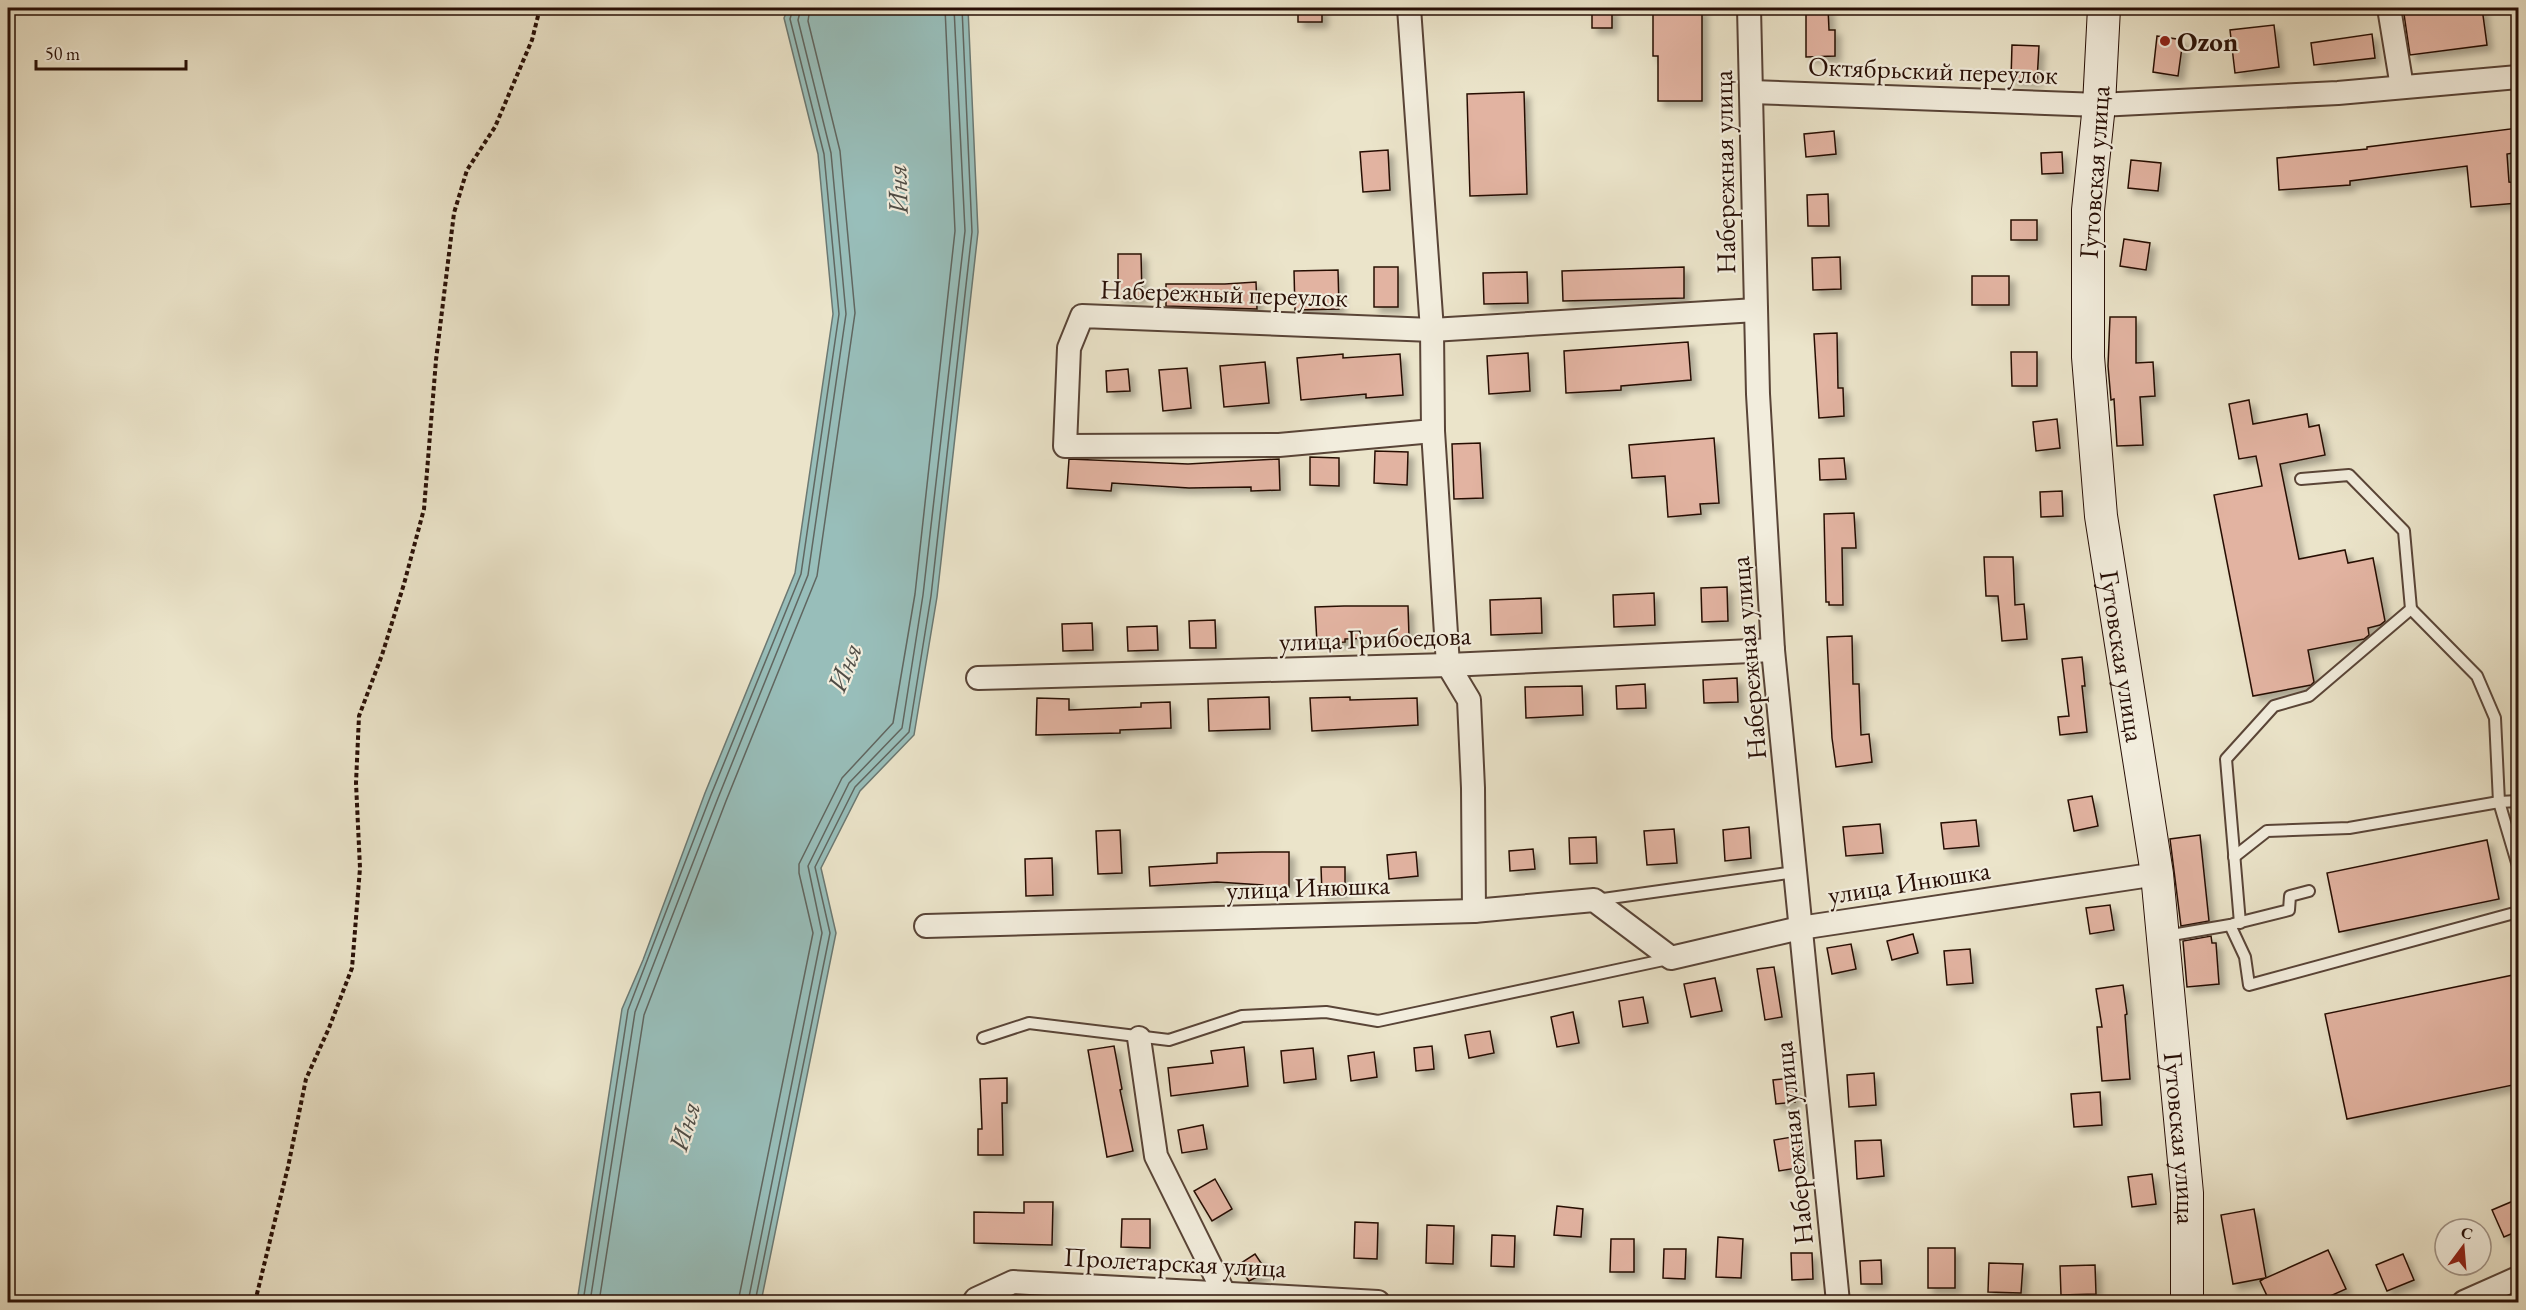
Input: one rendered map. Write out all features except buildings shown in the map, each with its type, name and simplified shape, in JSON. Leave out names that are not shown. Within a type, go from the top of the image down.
[{"type":"street","points":[[1410,8],[1432,330],[1433,431],[1448,665],[1469,700],[1473,788],[1474,911]]},
{"type":"street","name":"Набережная улица","points":[[1749,8],[1758,394],[1773,650],[1838,1302]]},
{"type":"street","name":"Гутовская улица","points":[[2104,8],[2099,105],[2088,210],[2088,357],[2101,516],[2157,874],[2187,1193],[2187,1302]]},
{"type":"street","points":[[2389,8],[2402,87]]},
{"type":"street","name":"Октябрьский переулок","points":[[1751,92],[2099,105],[2338,93],[2518,77]]},
{"type":"street","name":"Набережный переулок","points":[[1433,431],[1279,445],[1065,446],[1069,348],[1082,316],[1432,330],[1756,310]]},
{"type":"street","name":"улица Грибоедова","points":[[978,678],[1448,665],[1773,650]]},
{"type":"street","name":"улица Инюшка","points":[[1671,958],[1800,928],[2157,874]]},
{"type":"street","points":[[1594,900],[1671,958]]},
{"type":"street","name":"улица Инюшка","points":[[926,926],[1474,911],[1594,900]]},
{"type":"street","points":[[1139,1038],[1156,1156],[1227,1298]]},
{"type":"street","points":[[2464,1302],[2518,1278]]},
{"type":"street","name":"Пролетарская улица","points":[[974,1302],[1013,1282],[1227,1298],[1378,1302]]},
{"type":"lane","points":[[2301,479],[2349,475],[2404,531],[2411,609],[2477,676],[2495,718],[2499,802],[2518,866]]},
{"type":"lane","points":[[2411,609],[2309,696],[2274,706],[2226,759],[2234,857],[2235,924],[2245,957],[2249,985],[2518,912]]},
{"type":"lane","points":[[2234,857],[2267,831],[2349,828],[2499,802],[2518,801]]},
{"type":"lane","points":[[1594,900],[1795,872]]},
{"type":"lane","points":[[2163,937],[2235,924],[2289,910],[2290,896],[2309,891]]},
{"type":"lane","name":"улица Инюшка","points":[[983,1038],[1029,1023],[1169,1040],[1242,1016],[1326,1012],[1378,1021],[1671,958]]},
{"type":"path","points":[[255,1302],[288,1167],[306,1079],[352,968],[360,868],[356,783],[359,716],[395,614],[424,509],[436,360],[454,213],[467,170],[495,127],[527,51],[540,8]]},
{"type":"water","name":"Иня","points":[[788,8],[968,8],[978,232],[937,597],[914,735],[860,791],[821,868],[836,933],[761,1302],[577,1302],[622,1009],[643,960],[705,793],[795,573],[833,314],[818,154],[784,18]]},
{"type":"place","name":"Ozon","points":[[2165,41]]}]
